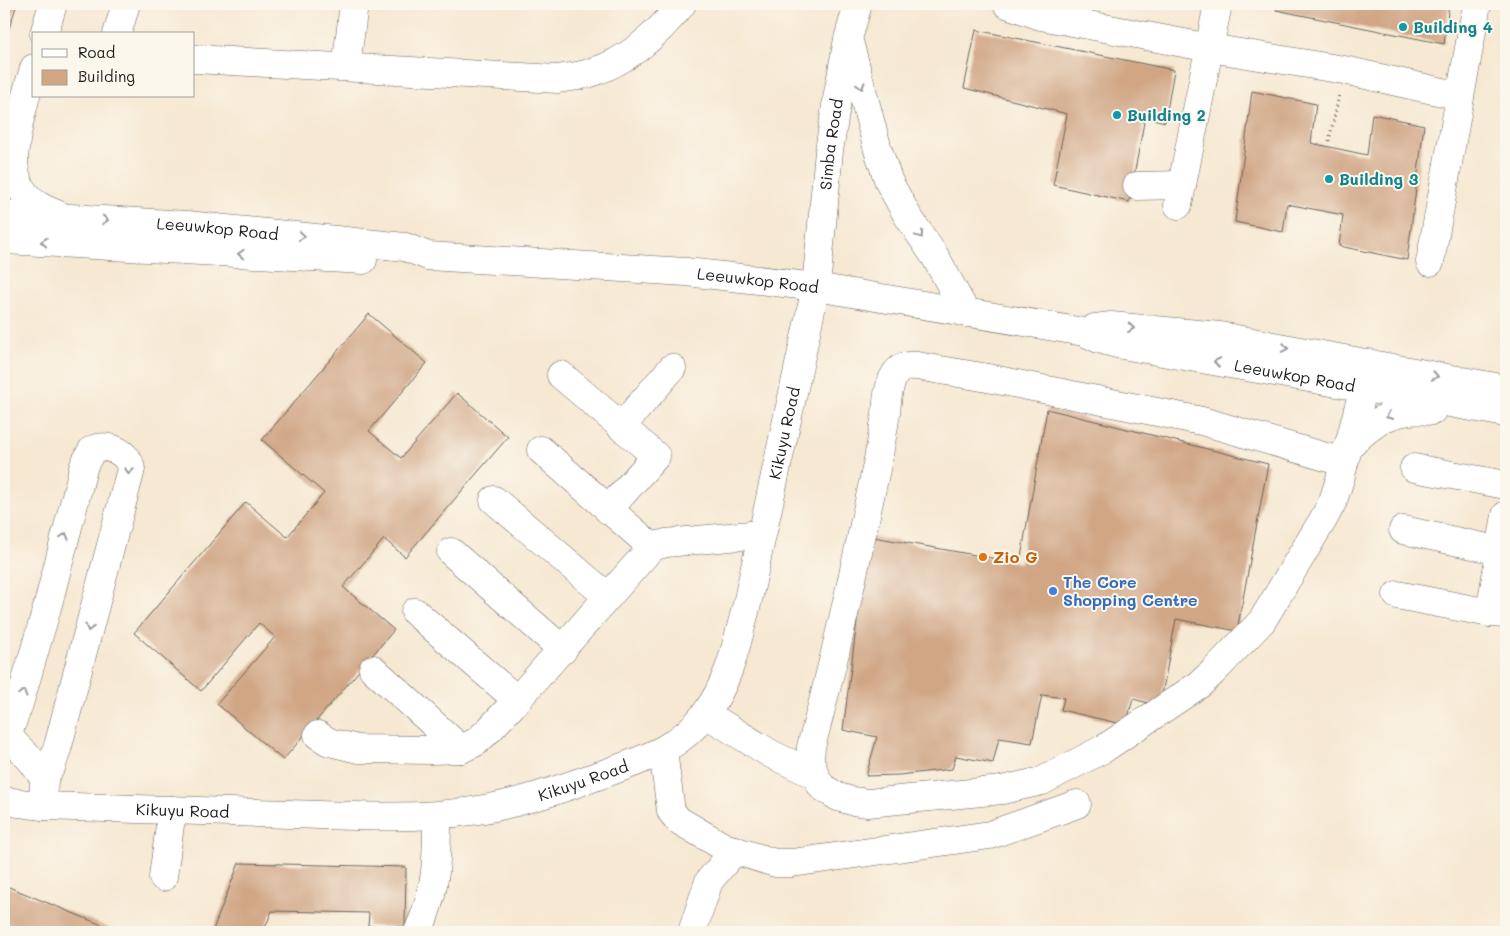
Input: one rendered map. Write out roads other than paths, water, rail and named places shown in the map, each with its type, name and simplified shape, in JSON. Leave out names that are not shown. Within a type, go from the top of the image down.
[{"type":"street","points":[[45,32],[54,4]]},
{"type":"street","points":[[118,32],[126,4]]},
{"type":"street","points":[[346,67],[354,4]]},
{"type":"street","points":[[195,59],[558,79],[592,73],[621,61],[644,44],[669,20],[682,4]]},
{"type":"street","name":"Simba Road","points":[[816,287],[829,151],[848,39],[858,4]]},
{"type":"street","points":[[1007,4],[1041,16],[1210,48],[1344,70],[1460,96]]},
{"type":"street","points":[[1137,186],[1180,195],[1218,4]]},
{"type":"street","points":[[1430,262],[1477,4]]},
{"type":"street","points":[[848,39],[878,150],[889,182],[907,216],[936,258],[966,313]]},
{"type":"street","points":[[4,161],[10,128],[31,78]]},
{"type":"street","points":[[31,78],[16,145],[14,163],[17,177],[27,197],[37,205],[64,218]]},
{"type":"street","name":"Leeuwkop Road","points":[[4,214],[187,225],[405,247],[428,256],[686,272],[816,287],[1084,332],[1100,326],[1112,326],[1220,336],[1506,414]]},
{"type":"street","name":"Leeuwkop Road","points":[[4,240],[407,262],[419,261],[428,256]]},
{"type":"street","name":"Kikuyu Road","points":[[4,801],[43,806],[365,816],[437,816],[508,805],[586,780],[662,751],[693,728],[706,714],[718,696],[736,647],[784,438],[816,287]]},
{"type":"street","points":[[1345,455],[1202,421],[988,378],[917,366],[900,368],[890,386],[880,452],[832,670],[811,747],[810,760],[814,775],[822,787],[838,797],[868,803],[1002,790],[1042,781],[1106,748],[1200,684],[1262,621],[1324,518],[1333,500],[1367,376]]},
{"type":"street","points":[[621,427],[672,368]]},
{"type":"street","points":[[561,375],[656,456],[608,510]]},
{"type":"street","name":"Leeuwkop Road","points":[[1367,376],[1506,389]]},
{"type":"street","points":[[1345,455],[1375,424],[1399,412],[1416,410],[1506,414]]},
{"type":"street","points":[[43,806],[44,778],[52,766],[58,746],[131,468],[129,459],[125,455],[111,448],[102,447],[92,450],[84,465],[47,608],[20,704],[7,739],[31,760],[44,778]]},
{"type":"street","points":[[541,450],[652,547]]},
{"type":"street","points":[[1414,468],[1506,485]]},
{"type":"street","points":[[494,500],[608,596]]},
{"type":"street","points":[[1397,595],[1498,613],[1506,515]]},
{"type":"street","points":[[1402,530],[1503,552]]},
{"type":"street","points":[[318,735],[329,742],[358,749],[461,749],[476,742],[490,729],[652,547],[666,543],[761,534]]},
{"type":"street","points":[[451,552],[562,650]]},
{"type":"street","points":[[415,612],[517,700]]},
{"type":"street","points":[[373,669],[461,749]]},
{"type":"street","points":[[706,714],[771,754],[814,775]]},
{"type":"street","points":[[662,751],[671,811],[678,820],[724,847],[775,863],[802,862],[990,835],[1077,804]]},
{"type":"street","points":[[163,878],[172,810]]},
{"type":"street","points":[[418,932],[427,912],[434,885],[437,857],[437,816]]},
{"type":"street","points":[[692,932],[709,881],[734,850]]},
{"type":"place","name":"Building 4","points":[[1403,27]]},
{"type":"place","name":"Building 2","points":[[1117,115]]},
{"type":"place","name":"Building 3","points":[[1329,179]]},
{"type":"place","name":"Zio G","points":[[983,557]]},
{"type":"place","name":"The Core Shopping Centre","points":[[1053,591]]}]
